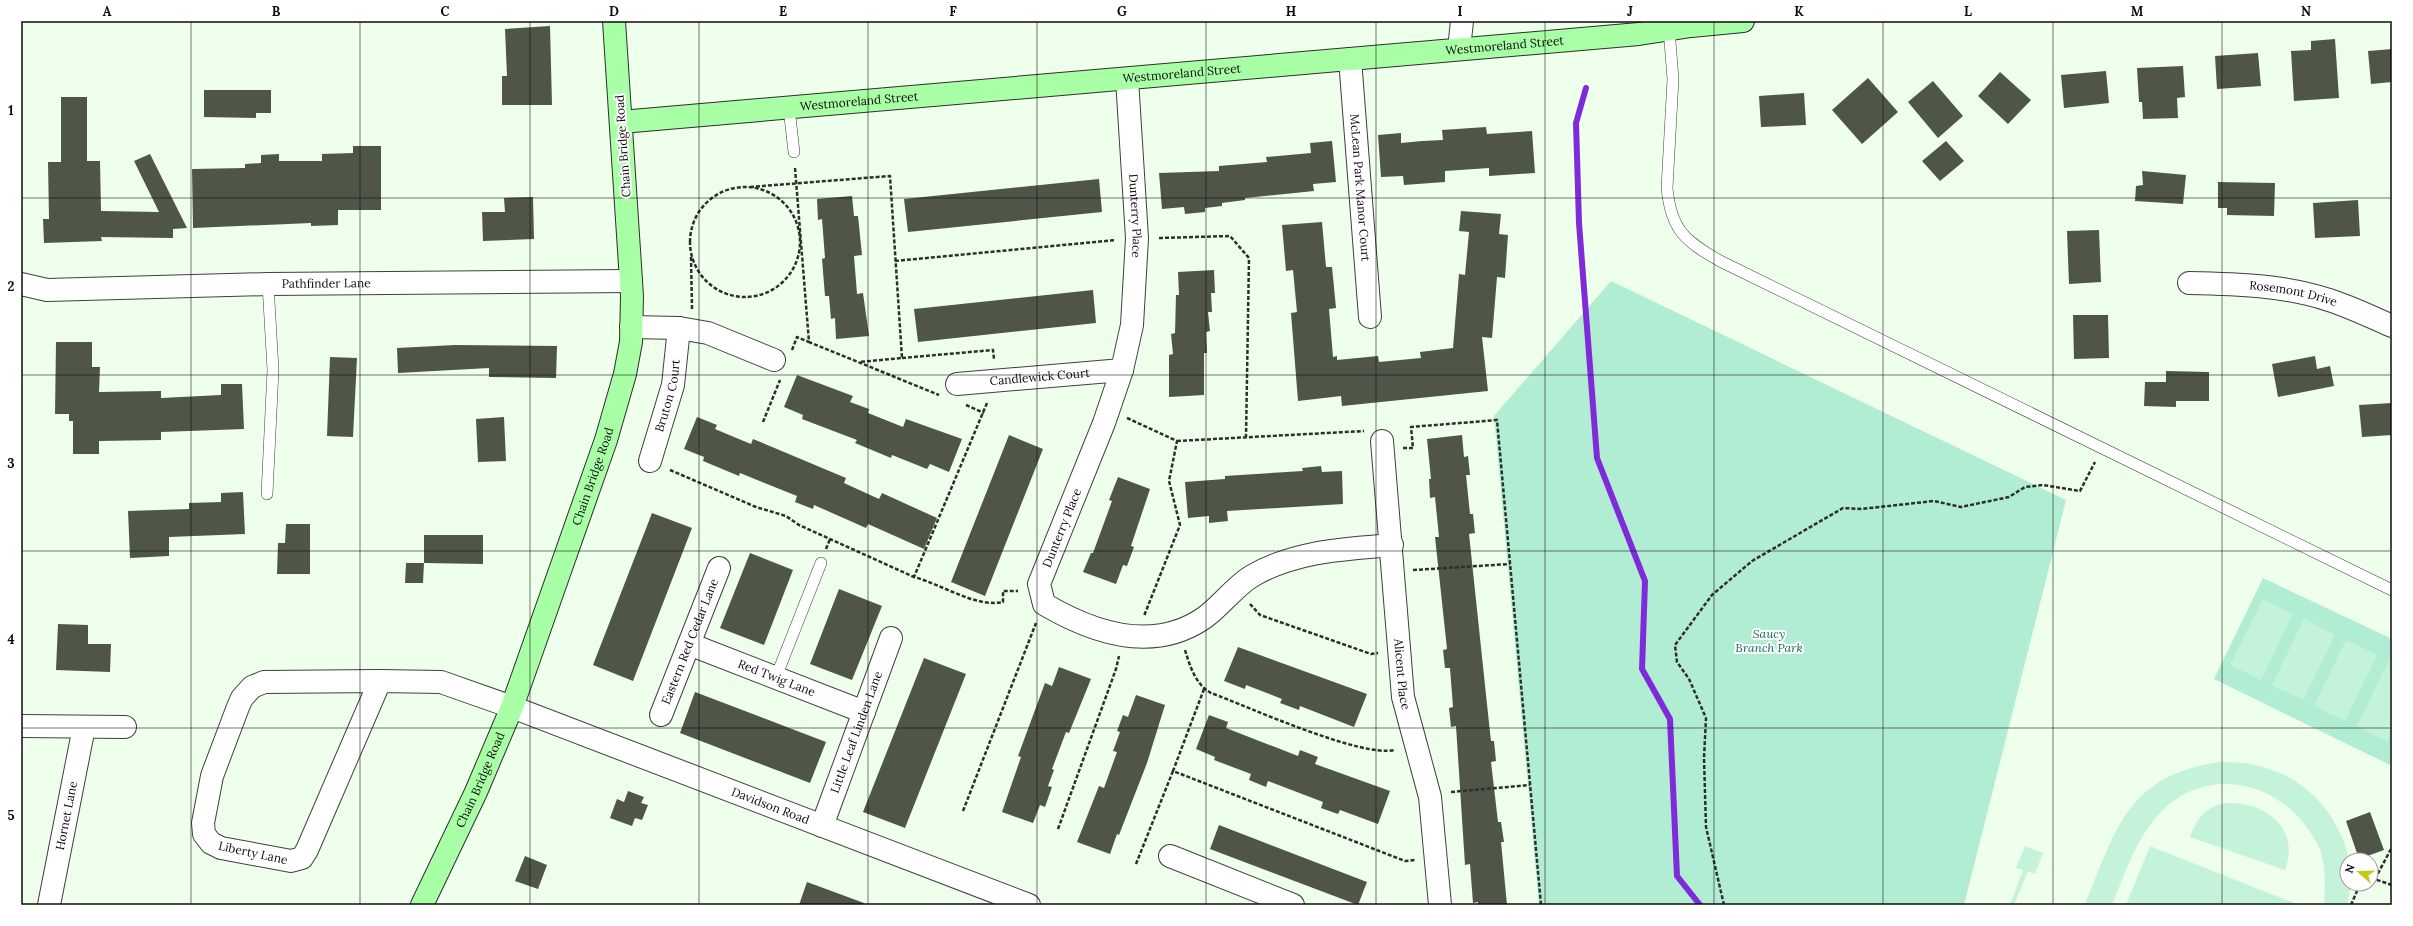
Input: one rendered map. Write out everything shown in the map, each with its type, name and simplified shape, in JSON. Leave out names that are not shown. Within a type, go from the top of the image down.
[{"type":"main road","name":"Chain Bridge Road","points":[[422,905],[472,799],[512,707],[543,623],[612,423],[625,374],[631,327],[631,281],[614,21]]},
{"type":"main road","name":"Westmoreland Street","points":[[621,122],[1639,34],[1669,29],[1743,21]]},
{"type":"street","points":[[1459,49],[1462,21]]},
{"type":"street","name":"McLean Park Manor Court","points":[[1350,59],[1370,317]]},
{"type":"street","name":"Dunterry Place","points":[[1043,598],[1039,584],[1108,409],[1122,370],[1132,325],[1137,238],[1127,79]]},
{"type":"street","name":"Pathfinder Lane","points":[[21,284],[48,290],[268,284],[631,281]]},
{"type":"street","name":"Rosemont Drive","points":[[2189,283],[2247,284],[2293,290],[2330,300],[2392,326]]},
{"type":"street","points":[[631,327],[685,329],[708,333],[774,360]]},
{"type":"street","name":"Bruton Court","points":[[650,461],[673,385],[685,329]]},
{"type":"street","name":"Candlewick Court","points":[[955,395],[995,381],[1122,370]]},
{"type":"street","name":"Alicent Place","points":[[1383,445],[1403,697],[1429,794],[1440,905]]},
{"type":"street","points":[[1043,598],[1066,616],[1129,636],[1155,637],[1179,632],[1204,618],[1251,577],[1281,562],[1312,553],[1392,544]]},
{"type":"street","name":"Eastern Red Cedar Lane","points":[[661,715],[719,568]]},
{"type":"street","name":"Little Leaf Linden Lane","points":[[822,826],[891,638]]},
{"type":"street","name":"Red Twig Lane","points":[[689,644],[864,712]]},
{"type":"street","name":"Liberty Lane","points":[[380,681],[307,850],[302,858],[291,861],[221,848],[207,839],[203,823],[216,760],[242,698],[252,688],[272,681],[380,681],[441,682],[512,707]]},
{"type":"street","name":"Davidson Road","points":[[512,707],[1029,905]]},
{"type":"street","points":[[21,726],[124,727]]},
{"type":"street","name":"Hornet Lane","points":[[49,905],[84,727]]},
{"type":"street","points":[[1170,856],[1293,905]]},
{"type":"lane","points":[[1669,29],[1673,79],[1667,188],[1673,220],[1681,234],[1692,244],[1720,261],[2392,590]]},
{"type":"lane","points":[[789,108],[794,152]]},
{"type":"lane","points":[[267,494],[273,370],[268,284]]},
{"type":"lane","points":[[776,677],[821,563]]},
{"type":"path","points":[[794,152],[809,342],[858,362],[955,395],[984,413]]},
{"type":"path","points":[[685,329],[693,297],[691,246],[692,232],[704,207],[725,191],[750,187],[890,176],[902,358]]},
{"type":"path","points":[[691,246],[694,260],[700,272],[709,283],[720,291],[746,297],[759,295],[782,283],[796,262],[800,237],[792,213],[784,203],[768,192],[750,187]]},
{"type":"path","points":[[858,362],[993,350],[995,381],[984,413],[914,577]]},
{"type":"path","points":[[1108,409],[1177,440],[1366,431],[1383,445],[1413,448],[1411,427],[1497,420],[1541,905]]},
{"type":"path","points":[[1058,829],[1129,636],[1180,525],[1169,481],[1177,440]]},
{"type":"path","points":[[1724,905],[1706,827],[1704,758],[1706,718],[1688,679],[1677,662],[1675,645],[1712,595],[1752,561],[1844,508],[1861,509],[1934,501],[1961,507],[2009,497],[2026,487],[2043,485],[2080,492],[2102,447]]},
{"type":"path","points":[[650,461],[756,507],[786,516],[799,525],[914,577],[984,603],[1003,602],[1003,591],[1043,598],[963,811]]},
{"type":"path","points":[[1394,571],[1510,564]]},
{"type":"path","points":[[1237,590],[1260,615],[1371,654],[1400,652]]},
{"type":"path","points":[[1179,632],[1190,668],[1204,689],[1361,748],[1388,751],[1416,744]]},
{"type":"path","points":[[1136,864],[1204,689]]},
{"type":"path","points":[[1173,771],[1405,861],[1436,858]]},
{"type":"path","points":[[1429,794],[1530,785]]},
{"type":"path","points":[[2379,871],[2392,847]]},
{"type":"path","points":[[2379,880],[2392,885]]},
{"type":"path","points":[[2351,905],[2357,892]]},
{"type":"green space","name":"Saucy Branch Park","points":[[1611,281],[2066,500],[1964,905],[1539,905],[1494,416]]},
{"type":"green space","points":[[2263,578],[2392,639],[2392,766],[2214,679]]},
{"type":"green space","points":[[2263,599],[2293,614],[2261,680],[2230,665]]},
{"type":"green space","points":[[2304,619],[2335,635],[2303,700],[2272,685]]},
{"type":"green space","points":[[2346,640],[2377,655],[2345,721],[2314,706]]},
{"type":"green space","points":[[2389,660],[2392,662],[2392,731],[2387,741],[2357,726]]},
{"type":"green space","points":[[2220,762],[2239,762],[2274,770],[2304,787],[2329,813],[2338,829],[2347,851],[2339,852],[2339,892],[2349,892],[2347,905],[2324,905],[2325,875],[2318,844],[2305,825],[2292,810],[2259,790],[2240,785],[2221,784],[2202,787],[2184,794],[2167,806],[2148,827],[2141,839],[2128,865],[2112,905],[2085,905],[2106,852],[2117,829],[2130,810],[2145,793],[2164,779],[2189,769]]},
{"type":"green space","points":[[2225,803],[2253,807],[2265,812],[2276,820],[2283,829],[2288,841],[2289,855],[2285,870],[2190,837],[2199,819],[2207,811]]},
{"type":"green space","points":[[2025,846],[2043,853],[2035,874],[2028,871],[2014,905],[2010,905],[2023,870],[2016,868]]},
{"type":"green space","points":[[2150,846],[2299,905],[2126,905]]},
{"type":"building","points":[[550,26],[552,105],[502,105],[502,76],[507,76],[505,29]]},
{"type":"building","points":[[2335,39],[2339,98],[2294,101],[2291,51],[2311,50],[2311,41]]},
{"type":"building","points":[[2392,49],[2392,82],[2371,84],[2368,51]]},
{"type":"building","points":[[2258,53],[2261,86],[2217,89],[2215,56]]},
{"type":"building","points":[[2183,66],[2185,97],[2177,98],[2178,118],[2143,119],[2142,102],[2139,102],[2137,68]]},
{"type":"building","points":[[2106,71],[2109,103],[2064,108],[2061,75]]},
{"type":"building","points":[[2000,72],[2031,100],[2008,124],[1978,96]]},
{"type":"building","points":[[1868,78],[1898,112],[1862,144],[1832,110]]},
{"type":"building","points":[[1933,81],[1963,116],[1938,138],[1908,102]]},
{"type":"building","points":[[204,90],[271,90],[271,113],[256,113],[256,118],[204,117]]},
{"type":"building","points":[[1804,93],[1806,125],[1761,127],[1759,96]]},
{"type":"building","points":[[61,97],[87,97],[87,161],[100,161],[101,211],[159,212],[134,161],[150,154],[187,228],[173,229],[173,238],[101,237],[102,241],[44,243],[43,219],[49,219],[48,162],[61,162]]},
{"type":"building","points":[[1486,127],[1487,134],[1532,131],[1535,173],[1489,176],[1489,168],[1445,171],[1445,182],[1404,185],[1403,176],[1381,177],[1378,135],[1401,133],[1401,143],[1443,140],[1442,130]]},
{"type":"building","points":[[1332,141],[1336,182],[1313,184],[1314,191],[1245,198],[1245,200],[1222,203],[1222,206],[1205,208],[1205,212],[1185,214],[1184,207],[1162,209],[1159,173],[1219,171],[1219,166],[1267,162],[1266,157],[1311,153],[1310,143]]},
{"type":"building","points":[[1946,141],[1964,161],[1940,181],[1922,161]]},
{"type":"building","points":[[353,146],[381,146],[381,210],[338,210],[338,225],[311,226],[311,223],[193,228],[192,169],[245,168],[245,164],[261,163],[261,155],[279,154],[279,161],[322,161],[322,154],[353,153]]},
{"type":"building","points":[[2142,171],[2186,175],[2183,204],[2135,201],[2136,186],[2143,185]]},
{"type":"building","points":[[1099,179],[1102,212],[908,232],[904,199]]},
{"type":"building","points":[[2218,182],[2275,183],[2274,216],[2227,215],[2227,208],[2218,208]]},
{"type":"building","points":[[852,196],[854,216],[858,216],[862,255],[854,256],[857,294],[863,293],[869,336],[836,339],[835,318],[831,319],[829,296],[825,296],[822,259],[825,258],[822,219],[818,220],[817,199]]},
{"type":"building","points":[[533,197],[534,239],[483,241],[482,212],[505,212],[504,198]]},
{"type":"building","points":[[2358,200],[2360,236],[2315,238],[2313,203]]},
{"type":"building","points":[[1461,211],[1501,214],[1499,234],[1508,235],[1505,278],[1497,277],[1492,338],[1482,337],[1488,391],[1342,406],[1341,396],[1298,401],[1291,313],[1297,312],[1293,270],[1286,271],[1282,225],[1322,222],[1326,267],[1332,267],[1336,308],[1329,309],[1333,357],[1337,356],[1337,360],[1378,356],[1379,362],[1421,358],[1420,352],[1453,348],[1459,274],[1465,275],[1469,232],[1459,231]]},
{"type":"building","points":[[2099,230],[2101,282],[2069,284],[2067,231]]},
{"type":"building","points":[[1214,270],[1215,293],[1211,293],[1212,312],[1208,312],[1210,331],[1206,332],[1207,353],[1204,353],[1204,395],[1169,397],[1169,355],[1173,354],[1171,334],[1175,333],[1176,295],[1179,295],[1178,272]]},
{"type":"building","points":[[1093,290],[1096,323],[918,342],[914,309]]},
{"type":"building","points":[[2073,315],[2108,315],[2109,358],[2074,359]]},
{"type":"building","points":[[56,342],[92,342],[92,367],[100,367],[99,392],[161,391],[161,398],[221,395],[221,384],[242,384],[244,429],[161,432],[161,440],[99,441],[99,454],[73,454],[73,421],[69,421],[69,414],[55,414]]},
{"type":"building","points":[[455,345],[557,346],[556,378],[489,377],[489,368],[398,373],[397,348]]},
{"type":"building","points":[[2315,356],[2317,369],[2330,366],[2334,386],[2278,397],[2272,364]]},
{"type":"building","points":[[330,357],[357,358],[353,437],[327,436]]},
{"type":"building","points":[[2166,371],[2209,372],[2209,401],[2176,401],[2176,407],[2144,406],[2145,382],[2166,382]]},
{"type":"building","points":[[797,375],[853,396],[850,402],[869,409],[868,413],[903,427],[906,419],[962,439],[949,472],[930,464],[927,469],[892,455],[891,458],[855,443],[857,440],[802,419],[803,415],[784,407]]},
{"type":"building","points":[[2392,403],[2392,435],[2362,437],[2359,405]]},
{"type":"building","points":[[504,417],[506,461],[478,462],[476,419]]},
{"type":"building","points":[[697,417],[717,425],[715,429],[751,444],[753,439],[846,478],[844,483],[879,499],[882,493],[937,518],[924,549],[868,524],[866,528],[814,505],[813,509],[795,502],[797,496],[740,473],[739,476],[703,461],[704,457],[684,449]]},
{"type":"building","points":[[1009,435],[1043,449],[985,596],[951,582]]},
{"type":"building","points":[[1462,435],[1464,457],[1468,456],[1470,475],[1466,475],[1470,514],[1473,514],[1475,533],[1469,534],[1491,741],[1494,741],[1496,761],[1491,762],[1498,822],[1501,822],[1504,842],[1501,842],[1507,905],[1478,905],[1478,902],[1473,903],[1470,864],[1465,865],[1456,726],[1451,727],[1449,708],[1453,707],[1450,668],[1445,668],[1443,650],[1447,649],[1435,537],[1439,537],[1435,497],[1430,498],[1429,479],[1431,479],[1427,439]]},
{"type":"building","points":[[1321,466],[1322,472],[1342,471],[1343,504],[1227,511],[1228,521],[1209,523],[1209,516],[1188,518],[1185,482],[1225,479],[1225,476],[1303,471],[1302,468]]},
{"type":"building","points":[[1118,477],[1150,489],[1131,546],[1134,547],[1127,566],[1123,565],[1116,584],[1083,572],[1091,553],[1093,553],[1112,501],[1109,500]]},
{"type":"building","points":[[243,492],[245,534],[169,537],[169,556],[130,558],[128,511],[189,509],[189,503],[221,502],[221,493]]},
{"type":"building","points":[[652,513],[692,528],[633,681],[593,665]]},
{"type":"building","points":[[286,524],[310,524],[310,574],[277,574],[278,543],[285,543]]},
{"type":"building","points":[[424,535],[483,535],[483,564],[424,563]]},
{"type":"building","points":[[750,553],[793,570],[764,645],[720,628]]},
{"type":"building","points":[[406,563],[424,563],[423,583],[405,583]]},
{"type":"building","points":[[839,589],[882,606],[852,680],[810,664]]},
{"type":"building","points":[[58,624],[88,625],[88,644],[111,644],[110,672],[56,670]]},
{"type":"building","points":[[1238,647],[1367,694],[1354,727],[1300,706],[1299,710],[1280,703],[1282,699],[1246,685],[1245,689],[1224,681]]},
{"type":"building","points":[[924,658],[966,674],[905,828],[863,812]]},
{"type":"building","points":[[1059,667],[1091,679],[1069,733],[1066,732],[1052,769],[1054,770],[1048,786],[1052,787],[1045,807],[1040,805],[1033,823],[1002,812],[1021,757],[1018,756],[1045,683],[1052,686]]},
{"type":"building","points":[[695,692],[826,742],[810,783],[680,733]]},
{"type":"building","points":[[1136,695],[1165,705],[1147,763],[1110,854],[1077,842],[1099,786],[1104,788],[1117,752],[1113,751],[1120,732],[1117,731],[1123,715],[1128,717]]},
{"type":"building","points":[[1209,715],[1228,722],[1226,728],[1298,756],[1300,750],[1318,757],[1315,764],[1390,791],[1378,824],[1340,810],[1338,814],[1321,808],[1323,802],[1268,781],[1266,787],[1249,780],[1251,774],[1214,760],[1215,757],[1196,749]]},
{"type":"building","points":[[628,791],[644,797],[641,803],[648,805],[642,820],[635,818],[632,826],[610,818],[617,799],[624,802]]},
{"type":"building","points":[[2370,812],[2384,850],[2378,852],[2357,852],[2346,821]]},
{"type":"building","points":[[1219,825],[1367,882],[1358,905],[1210,849]]},
{"type":"building","points":[[525,856],[547,865],[538,889],[515,881]]},
{"type":"building","points":[[807,882],[864,903],[864,905],[799,905]]},
{"type":"waterway","points":[[1586,88],[1576,123],[1579,223],[1597,458],[1645,581],[1642,669],[1670,719],[1677,876],[1700,905]]}]
